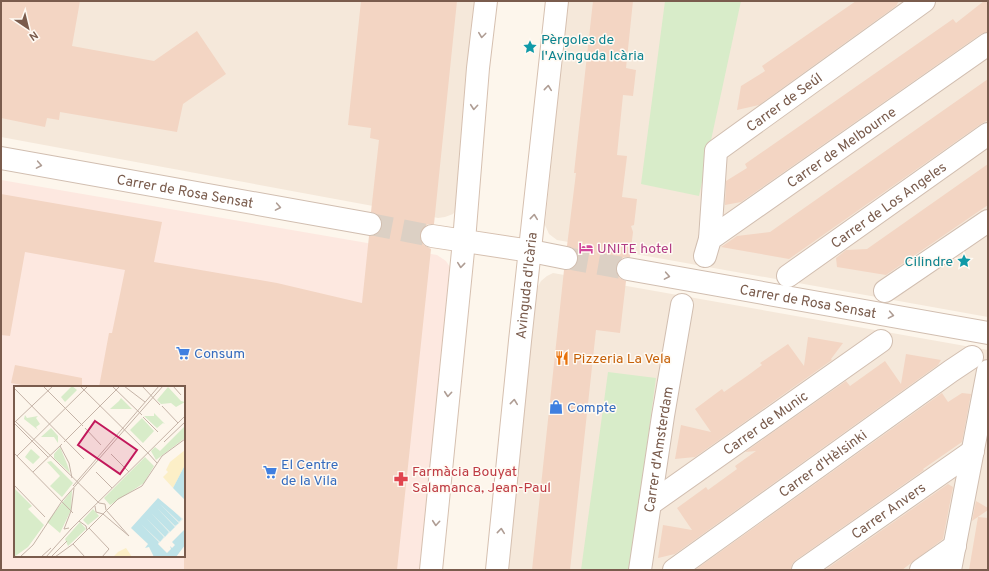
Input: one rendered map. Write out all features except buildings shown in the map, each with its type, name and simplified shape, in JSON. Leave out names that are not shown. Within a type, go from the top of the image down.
[{"type":"street","points":[[431,570],[464,241],[478,68],[486,1]]},
{"type":"street","name":"Avinguda d'Icària","points":[[497,570],[557,1]]},
{"type":"street","name":"Carrer de Seúl","points":[[708,248],[716,151],[924,1]]},
{"type":"street","name":"Carrer de Melbourne","points":[[708,248],[988,44]]},
{"type":"street","name":"Carrer de Los Angeles","points":[[788,276],[988,134]]},
{"type":"street","name":"Carrer de Rosa Sensat","points":[[1,158],[370,224]]},
{"type":"street","points":[[885,291],[988,221]]},
{"type":"street","points":[[432,236],[531,251],[566,258]]},
{"type":"street","name":"Carrer de Rosa Sensat","points":[[628,269],[988,333]]},
{"type":"street","name":"Carrer d'Amsterdam","points":[[640,570],[682,305]]},
{"type":"street","name":"Carrer de Munic","points":[[650,504],[881,340]]},
{"type":"street","points":[[950,570],[973,451],[980,364]]},
{"type":"street","name":"Carrer d'Hèlsinki","points":[[674,570],[951,371],[980,364]]},
{"type":"street","name":"Carrer Anvers","points":[[804,570],[973,451]]},
{"type":"street","points":[[921,570],[955,546]]},
{"type":"shaded area","points":[[1,1],[483,1],[459,207],[453,214],[438,218],[1,137]]},
{"type":"shaded area","points":[[567,1],[988,1],[988,317],[557,240],[549,234],[545,225]]},
{"type":"shaded area","points":[[1,180],[437,255],[446,261],[453,272],[421,570],[1,570]]},
{"type":"shaded area","points":[[553,273],[988,350],[988,570],[506,570],[536,290],[541,281]]},
{"type":"green space","points":[[665,1],[741,1],[699,196],[641,184]]},
{"type":"green space","points":[[608,372],[656,378],[630,570],[581,570]]},
{"type":"tunnel","points":[[370,224],[432,236]]},
{"type":"tunnel","points":[[566,258],[628,269]]},
{"type":"place","name":"Pèrgoles de l'Avinguda Icària","points":[[530,47]]},
{"type":"place","name":"UNITE hotel","points":[[586,248]]},
{"type":"place","name":"Cilindre","points":[[964,261]]},
{"type":"place","name":"Consum","points":[[183,353]]},
{"type":"place","name":"Pizzeria La Vela","points":[[562,358]]},
{"type":"place","name":"Compte","points":[[556,407]]},
{"type":"place","name":"El Centre de la Vila","points":[[270,472]]},
{"type":"place","name":"Farmàcia Bouyat Salamanca, Jean-Paul","points":[[401,479]]}]
